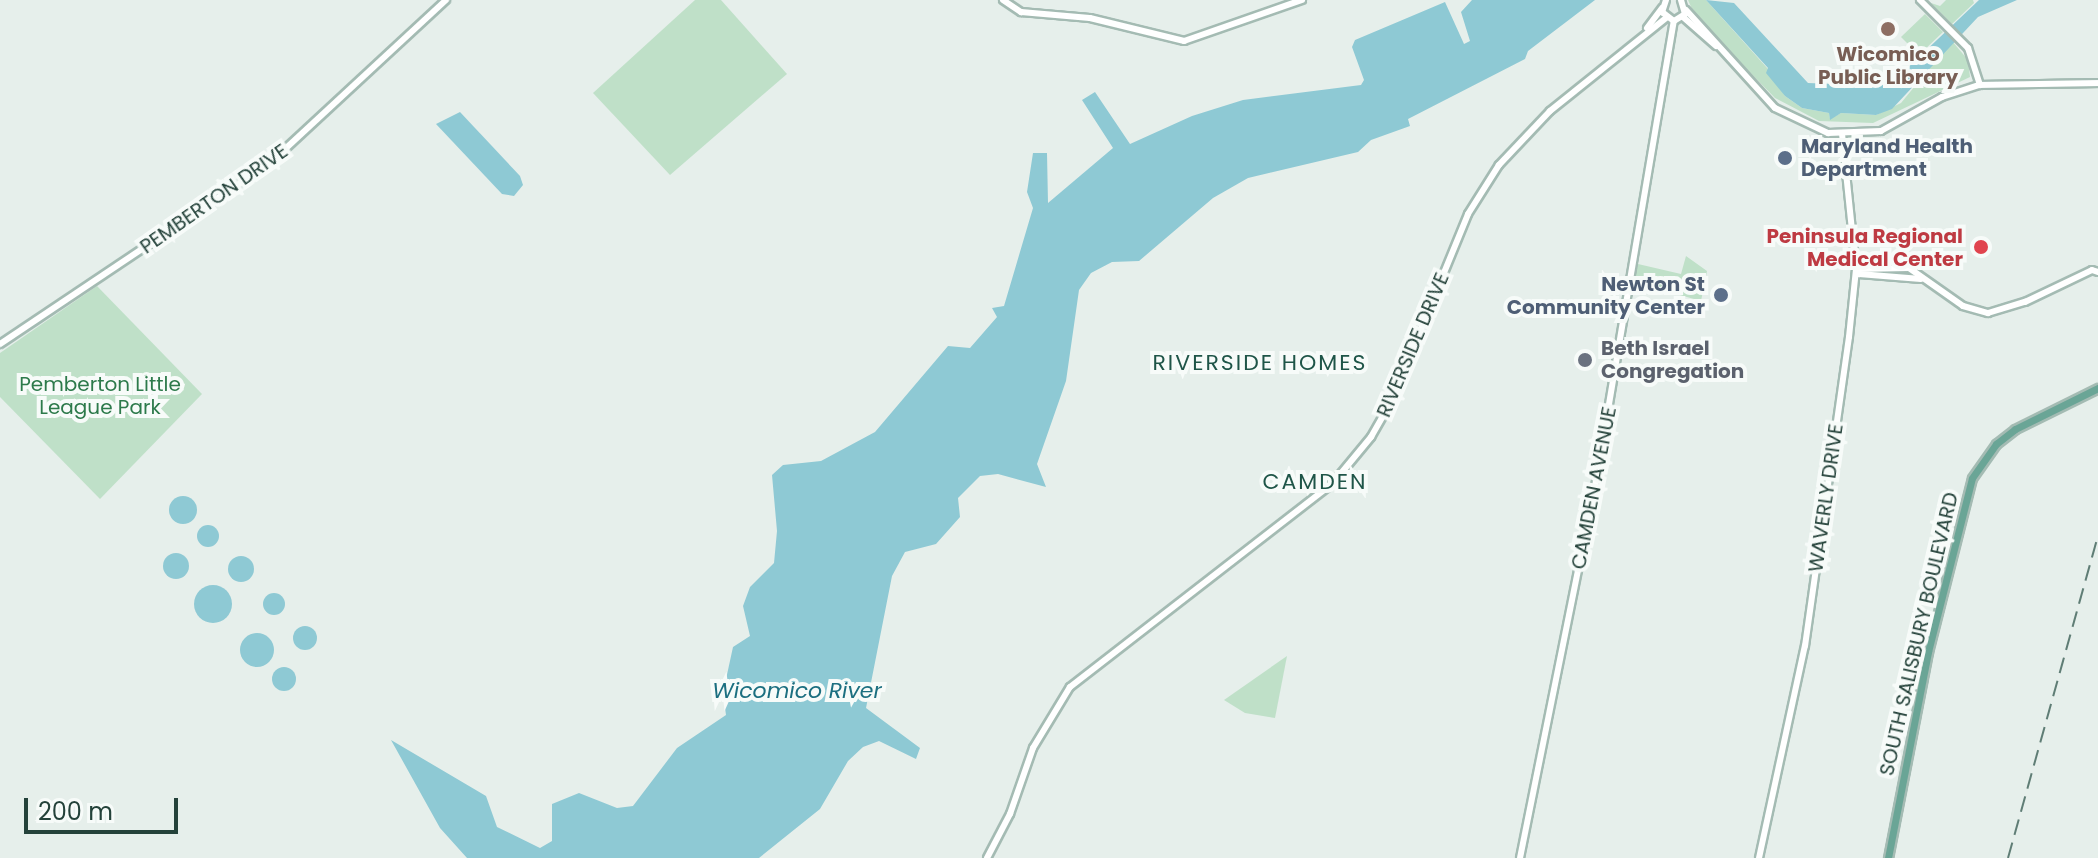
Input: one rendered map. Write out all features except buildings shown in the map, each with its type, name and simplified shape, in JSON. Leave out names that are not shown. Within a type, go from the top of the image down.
[{"type":"main road","name":"SOUTH SALISBURY BOULEVARD","points":[[1888,858],[1928,652],[1972,478],[1996,444],[2015,429],[2098,388]]},
{"type":"street","name":"PEMBERTON DRIVE","points":[[0,344],[270,163],[446,0]]},
{"type":"street","points":[[1003,0],[1015,10],[1090,18],[1184,41],[1302,0]]},
{"type":"street","points":[[1655,17],[1659,0]]},
{"type":"street","name":"RIVERSIDE DRIVE","points":[[1644,32],[1666,0]]},
{"type":"street","points":[[1682,0],[1684,14],[1783,114],[1816,130],[1842,134],[1881,131],[1942,97],[1980,85],[2098,83]]},
{"type":"street","points":[[1920,0],[1961,41],[1977,62],[1980,85]]},
{"type":"street","points":[[1662,8],[1666,18],[1674,21],[1684,14]]},
{"type":"street","name":"RIVERSIDE DRIVE","points":[[987,858],[1014,806],[1033,748],[1070,687],[1333,483],[1371,437],[1391,402],[1465,220],[1499,165],[1550,111],[1644,32],[1666,18]]},
{"type":"street","name":"CAMDEN AVENUE","points":[[1520,858],[1597,475],[1674,21]]},
{"type":"street","name":"WAVERLY DRIVE","points":[[1759,858],[1805,646],[1856,269],[1842,134]]},
{"type":"street","points":[[1856,269],[1859,274],[1922,279],[1963,306],[1995,313],[2092,270],[2098,272]]},
{"type":"green space","points":[[695,0],[721,0],[787,74],[670,175],[593,93]]},
{"type":"green space","points":[[1688,0],[1706,0],[1768,69],[1785,96],[1802,108],[1829,113],[1830,119],[1841,113],[1876,115],[1901,103],[1952,41],[1968,60],[1970,77],[1873,123],[1819,121],[1775,98],[1695,16]]},
{"type":"green space","points":[[1946,0],[1973,0],[1974,3],[1952,24],[1931,3],[1940,6]]},
{"type":"green space","points":[[1925,14],[1943,32],[1919,55],[1901,37]]},
{"type":"green space","points":[[1686,256],[1707,271],[1701,301],[1634,282],[1638,264],[1681,274]]},
{"type":"green space","name":"Pemberton Little League Park","points":[[97,286],[202,394],[100,499],[0,397],[0,353]]},
{"type":"green space","points":[[1287,656],[1275,718],[1245,713],[1224,700]]},
{"type":"water","name":"Wicomico River","points":[[1472,0],[1595,0],[1528,51],[1525,59],[1408,119],[1410,126],[1371,140],[1358,152],[1248,178],[1213,198],[1139,261],[1112,262],[1091,273],[1079,290],[1066,381],[1037,464],[1046,487],[998,474],[980,476],[958,498],[960,517],[936,544],[905,552],[892,576],[866,708],[920,748],[916,759],[879,741],[863,747],[848,761],[820,809],[759,858],[467,858],[440,828],[391,740],[486,796],[497,827],[540,848],[552,841],[552,804],[579,793],[617,808],[633,806],[677,748],[726,715],[723,693],[733,647],[750,636],[743,606],[750,587],[774,563],[777,531],[772,475],[783,465],[821,461],[875,432],[948,346],[970,348],[997,317],[992,308],[1004,306],[1033,208],[1027,192],[1033,153],[1047,153],[1048,203],[1113,148],[1082,100],[1095,92],[1130,144],[1192,116],[1243,100],[1361,85],[1364,80],[1352,47],[1355,40],[1445,2],[1464,44],[1470,41],[1461,12]]},
{"type":"water","points":[[1706,0],[1734,3],[1808,83],[1882,85],[1898,77],[1979,0],[2017,0],[1978,17],[1892,109],[1876,115],[1841,113],[1830,120],[1829,113],[1802,108],[1785,96],[1766,73],[1768,68]]},
{"type":"water","points":[[460,112],[520,176],[523,185],[514,196],[502,194],[436,124]]},
{"type":"water","points":[[183,496],[193,500],[197,510],[193,520],[183,524],[173,520],[169,510],[173,500]]},
{"type":"water","points":[[204,525],[212,525],[219,536],[212,547],[204,547],[197,540],[197,532]]},
{"type":"water","points":[[176,553],[185,557],[189,566],[185,575],[176,579],[167,575],[163,566],[167,557]]},
{"type":"water","points":[[241,556],[250,560],[254,569],[250,578],[241,582],[232,578],[228,569],[232,560]]},
{"type":"water","points":[[213,585],[226,591],[232,604],[226,617],[213,623],[200,617],[194,604],[200,591]]},
{"type":"water","points":[[270,593],[278,593],[285,604],[278,615],[270,615],[263,608],[263,600]]},
{"type":"water","points":[[305,626],[313,630],[317,638],[313,646],[305,650],[297,646],[293,638],[297,630]]},
{"type":"water","points":[[257,633],[269,638],[274,650],[269,662],[257,667],[245,662],[240,650],[245,638]]},
{"type":"water","points":[[284,667],[293,670],[296,679],[293,688],[284,691],[275,688],[272,679],[275,670]]},
{"type":"railway","points":[[2008,858],[2098,536]]},
{"type":"place","name":"Wicomico Public Library","points":[[1888,29]]},
{"type":"place","name":"Maryland Health Department","points":[[1785,158]]},
{"type":"place","name":"Peninsula Regional Medical Center","points":[[1981,247]]},
{"type":"place","name":"Newton St Community Center","points":[[1721,295]]},
{"type":"place","name":"Beth Israel Congregation","points":[[1585,360]]},
{"type":"district","name":"RIVERSIDE HOMES","points":[[1260,363]]},
{"type":"district","name":"CAMDEN","points":[[1315,482]]}]
